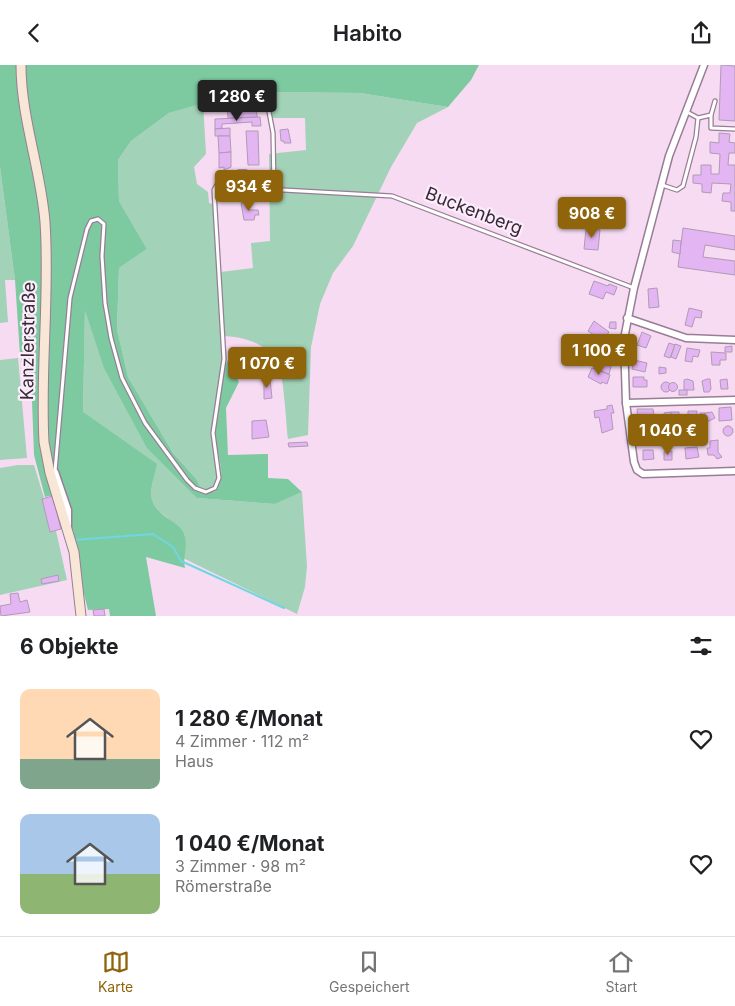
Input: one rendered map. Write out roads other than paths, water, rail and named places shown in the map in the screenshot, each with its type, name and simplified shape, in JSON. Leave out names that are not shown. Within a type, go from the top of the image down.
[{"type":"main road","name":"Kanzlerstraße","points":[[22,65],[23,91],[43,199],[46,235],[44,442],[50,473],[74,551],[81,616]]},
{"type":"street","points":[[704,65],[661,185],[634,288],[624,339],[626,403],[634,462],[638,470],[643,474],[735,471]]},
{"type":"street","points":[[628,318],[686,338],[718,337],[735,340]]},
{"type":"street","points":[[626,403],[735,400]]},
{"type":"street","points":[[55,472],[68,509],[68,529]]},
{"type":"lane","points":[[55,472],[72,285],[87,229],[94,219],[100,219],[104,224],[102,255],[108,320],[122,378],[145,423],[187,480],[199,490],[209,491],[214,488],[219,478],[214,428],[224,359],[214,190],[220,181],[239,172],[246,173],[265,189],[274,188],[273,133],[267,101]]},
{"type":"lane","points":[[715,101],[711,115],[711,128],[735,129]]},
{"type":"lane","points":[[686,112],[698,118],[711,115]]},
{"type":"lane","points":[[661,185],[677,190],[683,186],[696,137],[698,118]]},
{"type":"lane","name":"Buckenberg","points":[[274,188],[388,195],[634,288]]},
{"type":"lane","points":[[71,600],[80,599]]},
{"type":"waterway","points":[[73,540],[153,534],[173,547],[181,561],[284,608]]}]
